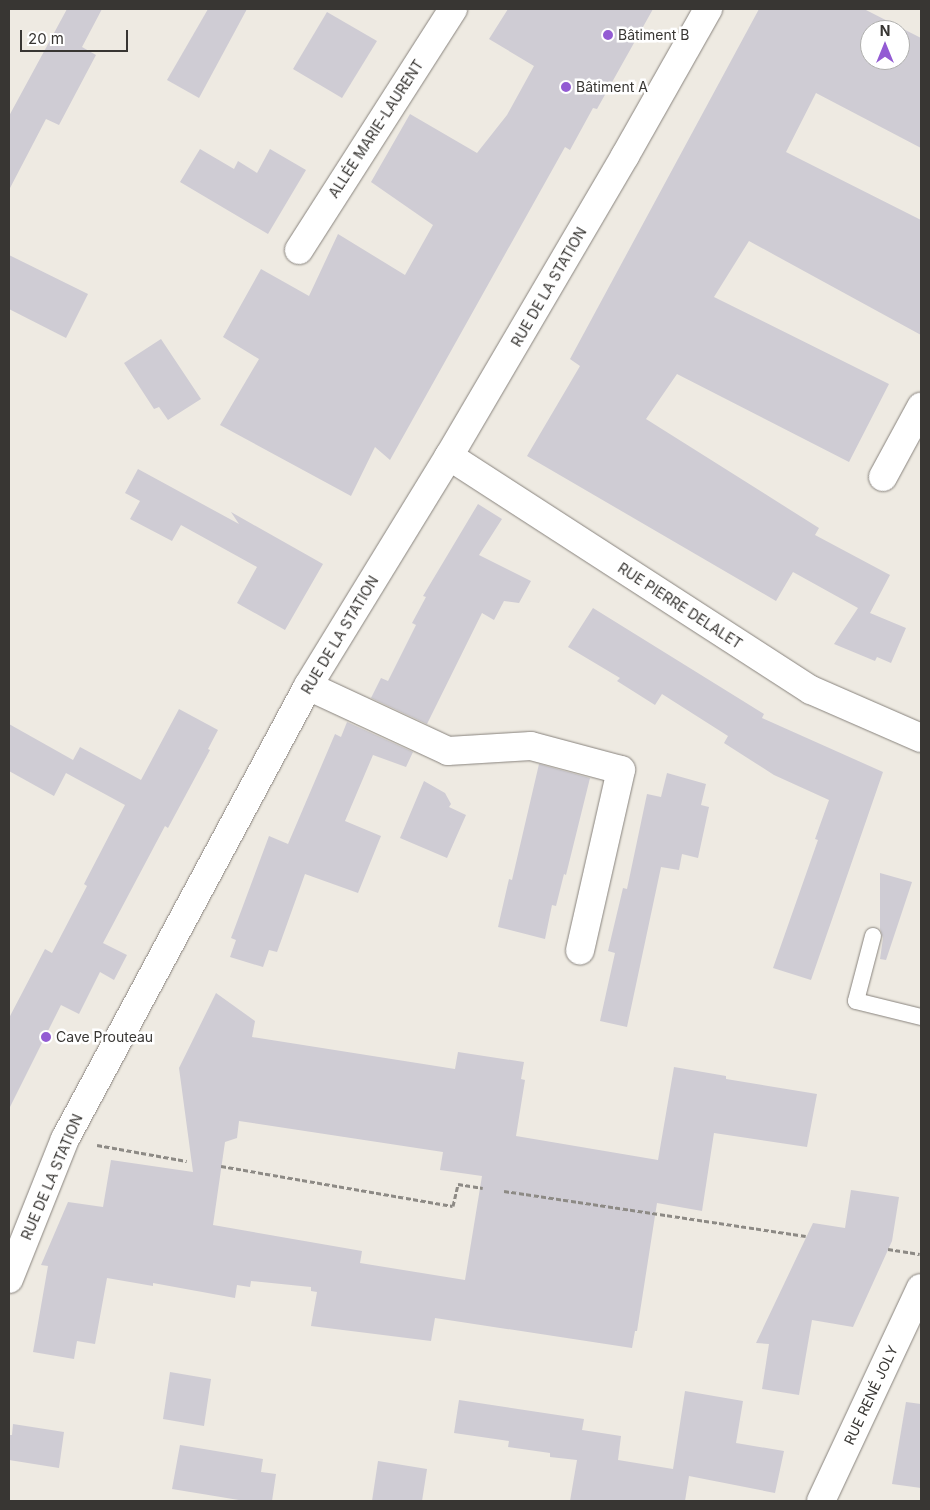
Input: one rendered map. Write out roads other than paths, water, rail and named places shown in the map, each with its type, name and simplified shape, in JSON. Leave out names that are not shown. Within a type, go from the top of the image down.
[{"type":"street","name":"ALLÉE MARIE-LAURENT","points":[[299,250],[453,9]]},
{"type":"street","name":"RUE DE LA STATION","points":[[9,1279],[65,1139],[308,686],[449,456],[625,156],[708,9]]},
{"type":"street","points":[[883,477],[921,407]]},
{"type":"street","name":"RUE PIERRE DELALET","points":[[449,456],[811,690],[921,738]]},
{"type":"street","points":[[308,686],[448,751],[531,746],[621,770],[580,950]]},
{"type":"street","name":"RUE RENÉ JOLY","points":[[822,1501],[921,1288]]},
{"type":"lane","points":[[873,936],[856,1001],[921,1017]]},
{"type":"place","name":"Bâtiment B","points":[[608,35]]},
{"type":"place","name":"Bâtiment A","points":[[566,87]]},
{"type":"place","name":"Cave Prouteau","points":[[46,1037]]}]
